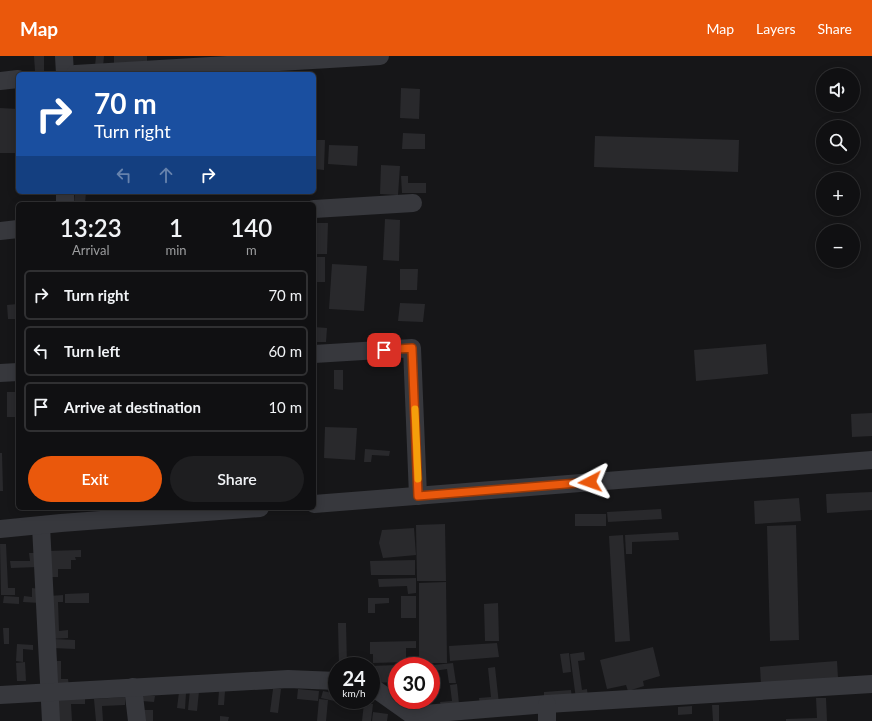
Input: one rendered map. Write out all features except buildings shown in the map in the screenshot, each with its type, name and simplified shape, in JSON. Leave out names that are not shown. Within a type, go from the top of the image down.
[{"type":"street","points":[[64,56],[65,72]]},
{"type":"street","points":[[109,72],[380,56]]},
{"type":"street","points":[[0,81],[16,79]]},
{"type":"street","points":[[316,209],[413,203]]},
{"type":"street","points":[[0,230],[16,229]]},
{"type":"street","points":[[316,354],[412,348],[418,496]]},
{"type":"street","points":[[0,373],[16,372]]},
{"type":"street","points":[[316,504],[872,460]]},
{"type":"street","points":[[0,529],[41,526],[61,516],[210,510]]},
{"type":"street","points":[[41,526],[51,721]]},
{"type":"street","points":[[0,696],[288,679],[328,681]]},
{"type":"street","points":[[380,693],[412,718],[547,713],[872,684]]},
{"type":"street","points":[[133,687],[137,721]]},
{"type":"slow traffic","points":[[415,409],[418,479]]},
{"type":"route","points":[[384,350],[412,348],[418,496],[590,482]]}]
